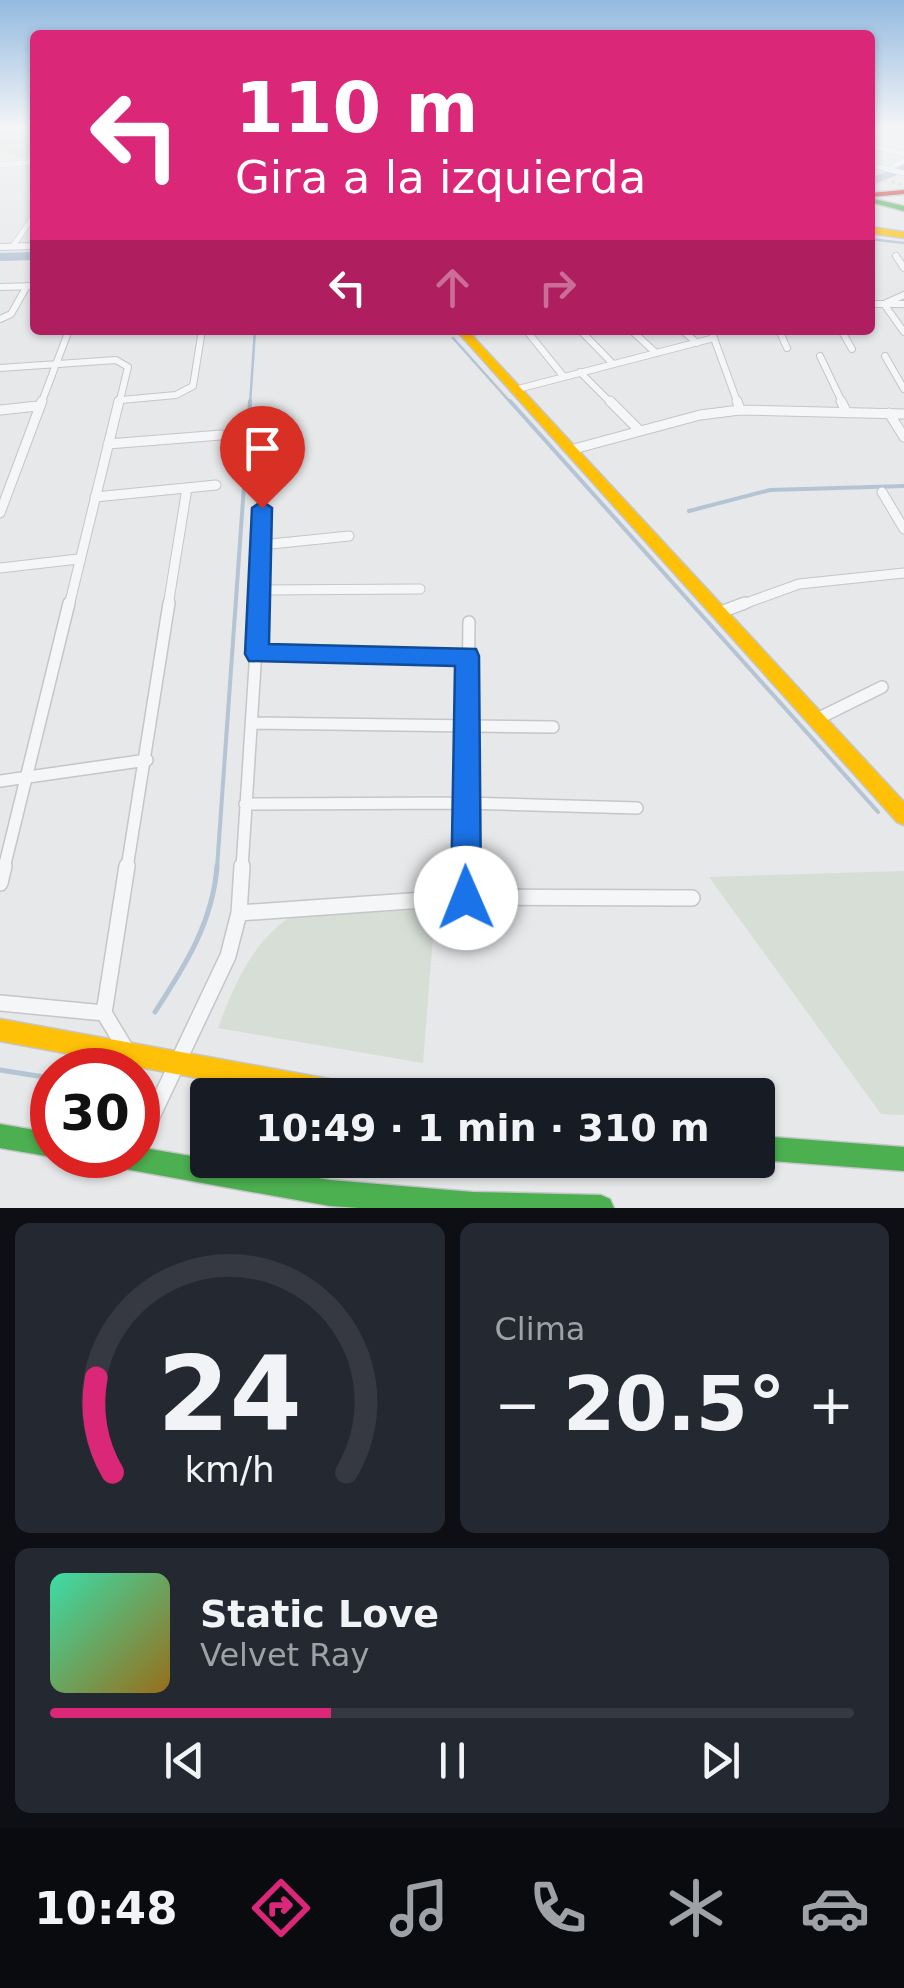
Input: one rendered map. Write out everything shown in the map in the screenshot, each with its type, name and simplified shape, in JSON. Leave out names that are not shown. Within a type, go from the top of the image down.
[{"type":"main road","points":[[875,201],[904,192]]},
{"type":"main road","points":[[875,203],[904,212]]},
{"type":"main road","points":[[875,231],[904,235]]},
{"type":"main road","points":[[472,335],[570,450],[904,816]]},
{"type":"main road","points":[[0,1030],[110,1048]]},
{"type":"main road","points":[[160,1058],[251,1078]]},
{"type":"main road","points":[[0,1136],[30,1141]]},
{"type":"main road","points":[[775,1149],[904,1159]]},
{"type":"main road","points":[[160,1160],[330,1193],[473,1205],[601,1208]]},
{"type":"street","points":[[13,246],[30,221]]},
{"type":"street","points":[[0,247],[30,246]]},
{"type":"street","points":[[896,256],[904,268]]},
{"type":"street","points":[[0,287],[30,286]]},
{"type":"street","points":[[0,319],[11,314],[30,287]]},
{"type":"street","points":[[884,304],[904,296]]},
{"type":"street","points":[[875,304],[904,304]]},
{"type":"street","points":[[884,304],[904,332]]},
{"type":"street","points":[[1,507],[67,335]]},
{"type":"street","points":[[121,400],[176,396],[193,386],[201,335]]},
{"type":"street","points":[[530,335],[564,376]]},
{"type":"street","points":[[585,335],[613,364]]},
{"type":"street","points":[[636,335],[656,353]]},
{"type":"street","points":[[688,335],[697,342]]},
{"type":"street","points":[[518,389],[697,342],[710,335]]},
{"type":"street","points":[[712,335],[740,410]]},
{"type":"street","points":[[780,335],[787,348]]},
{"type":"street","points":[[844,335],[852,349]]},
{"type":"street","points":[[820,356],[847,413]]},
{"type":"street","points":[[885,356],[904,389]]},
{"type":"street","points":[[0,368],[124,363],[128,367],[0,884]]},
{"type":"street","points":[[580,372],[640,431]]},
{"type":"street","points":[[0,410],[38,406]]},
{"type":"street","points":[[570,450],[700,415],[740,410],[904,414]]},
{"type":"street","points":[[890,414],[904,436]]},
{"type":"street","points":[[108,444],[221,435]]},
{"type":"street","points":[[95,497],[216,484]]},
{"type":"street","points":[[126,1048],[104,1013],[187,488]]},
{"type":"street","points":[[882,492],[904,529]]},
{"type":"street","points":[[160,1093],[228,956],[239,913],[257,654],[262,508]]},
{"type":"street","points":[[261,545],[349,536]]},
{"type":"street","points":[[0,568],[78,559]]},
{"type":"street","points":[[718,613],[799,584],[903,575]]},
{"type":"street","points":[[260,590],[420,589]]},
{"type":"street","points":[[466,898],[468,622]]},
{"type":"street","points":[[257,654],[467,656]]},
{"type":"street","points":[[817,719],[882,687]]},
{"type":"street","points":[[252,723],[553,727]]},
{"type":"street","points":[[0,781],[146,760]]},
{"type":"street","points":[[246,804],[464,803],[638,808]]},
{"type":"street","points":[[239,913],[466,898],[692,898]]},
{"type":"street","points":[[0,1003],[104,1013]]},
{"type":"shaded area","points":[[904,871],[904,1115],[881,1114],[709,877]]},
{"type":"shaded area","points":[[435,910],[423,1063],[218,1028],[248,962],[270,934],[299,912]]},
{"type":"waterway","points":[[875,240],[904,243]]},
{"type":"waterway","points":[[0,257],[30,256]]},
{"type":"waterway","points":[[250,404],[255,335]]},
{"type":"waterway","points":[[453,338],[512,404]]},
{"type":"waterway","points":[[217,868],[250,401]]},
{"type":"waterway","points":[[510,401],[878,812]]},
{"type":"waterway","points":[[689,511],[770,490],[904,486]]},
{"type":"waterway","points":[[155,1012],[204,925],[217,866]]},
{"type":"waterway","points":[[0,1070],[30,1075]]},
{"type":"railway","points":[[898,183],[904,185]]},
{"type":"traffic: fast","points":[[875,201],[904,209]]},
{"type":"traffic: fast","points":[[0,1136],[30,1141]]},
{"type":"traffic: fast","points":[[775,1149],[904,1159]]},
{"type":"traffic: fast","points":[[160,1163],[330,1193],[473,1205],[601,1208]]},
{"type":"traffic: slow","points":[[875,231],[904,235]]},
{"type":"traffic: slow","points":[[466,335],[904,816]]},
{"type":"traffic: slow","points":[[0,1030],[259,1078]]},
{"type":"traffic: jam","points":[[875,195],[904,192]]},
{"type":"route","points":[[262,508],[257,654],[467,656],[466,898]]}]
